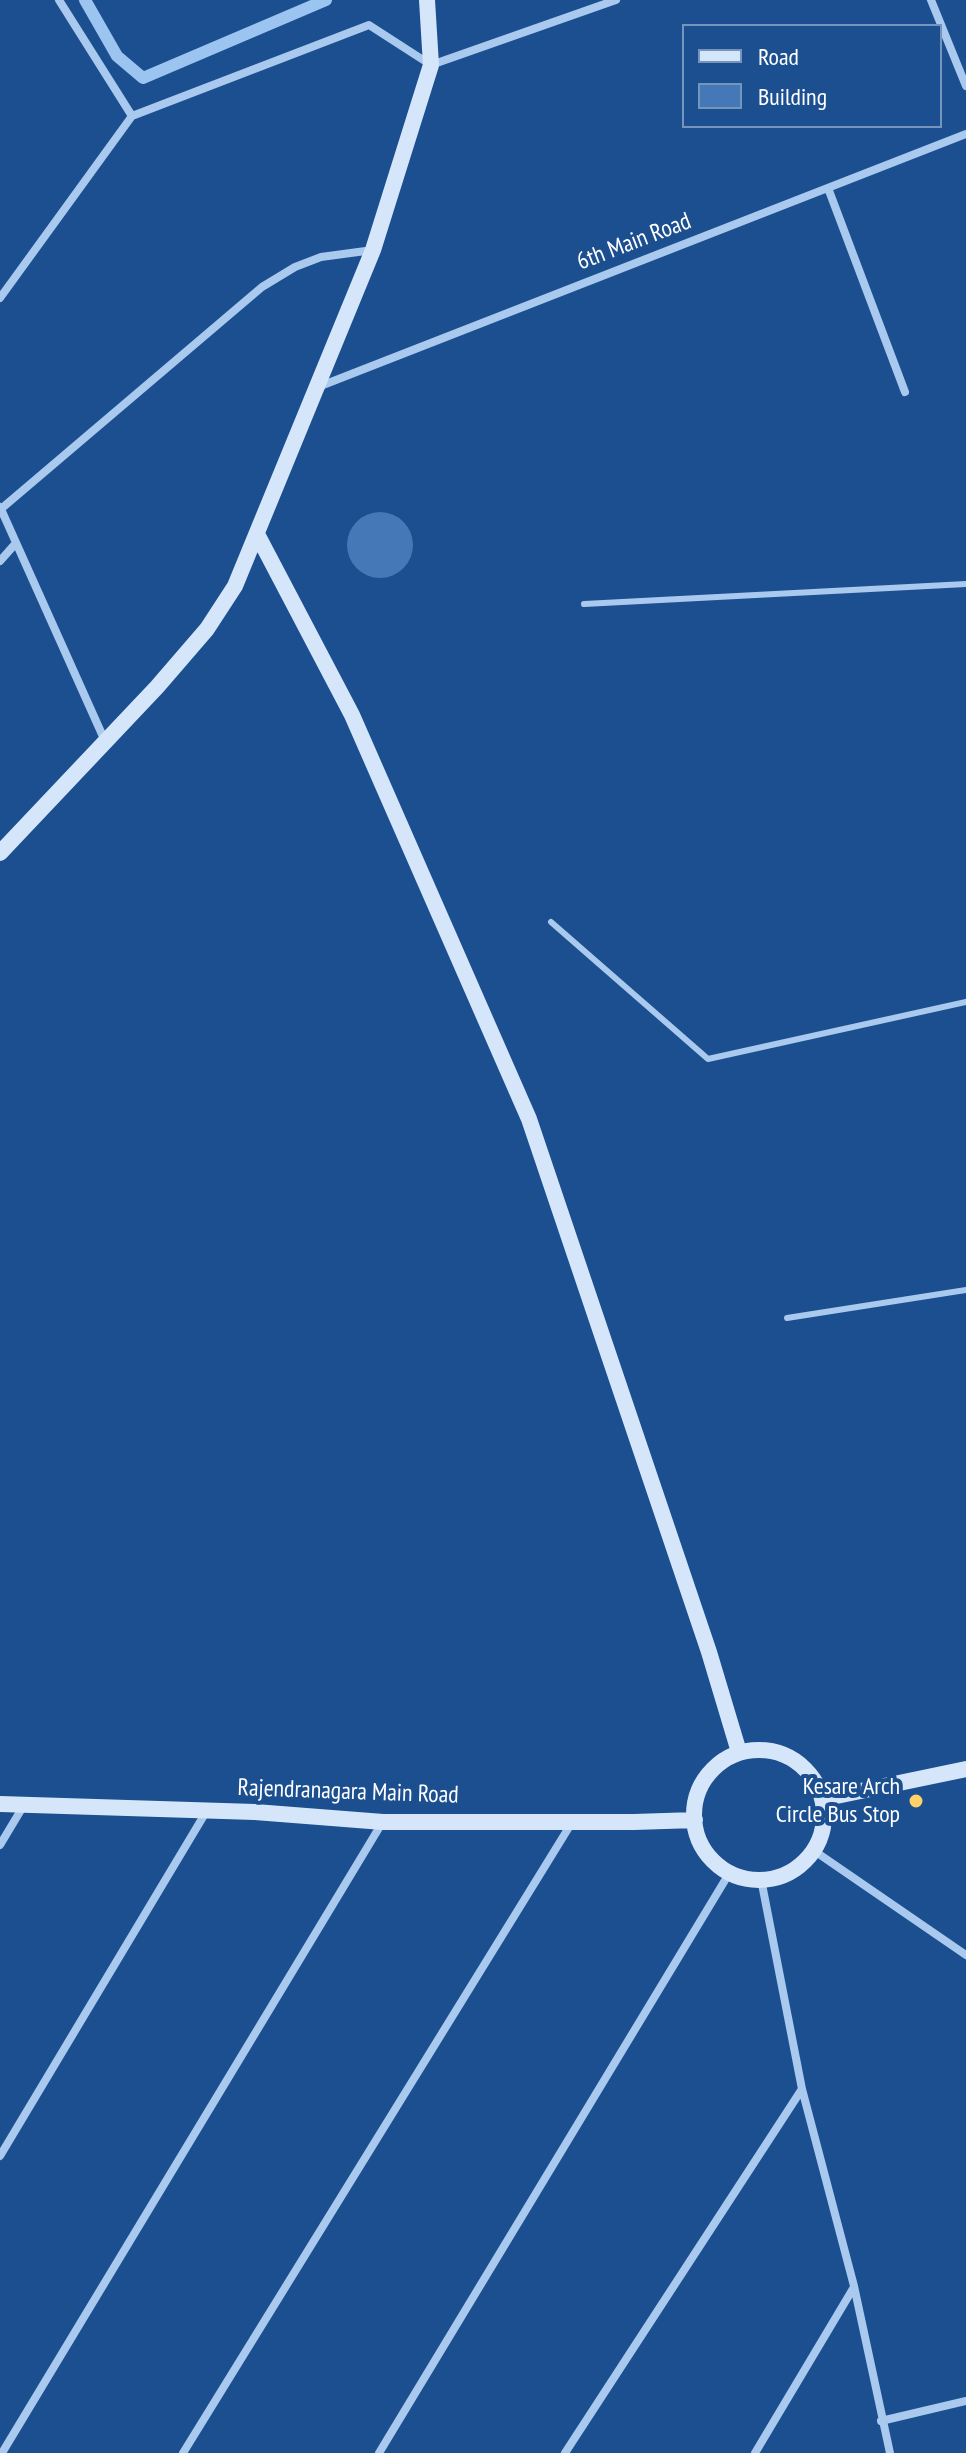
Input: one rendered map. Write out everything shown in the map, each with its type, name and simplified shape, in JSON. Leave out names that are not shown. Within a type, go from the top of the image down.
[{"type":"street","points":[[59,0],[132,116]]},
{"type":"street","points":[[0,853],[207,629],[235,586],[373,250],[431,65],[427,0]]},
{"type":"street","points":[[431,65],[616,0]]},
{"type":"street","points":[[931,0],[941,24]]},
{"type":"street","points":[[0,298],[132,116],[369,25],[431,65]]},
{"type":"street","points":[[942,27],[966,86]]},
{"type":"street","name":"6th Main Road","points":[[317,387],[966,134]]},
{"type":"street","points":[[828,188],[905,392]]},
{"type":"street","points":[[105,741],[1,508],[262,287],[295,267],[321,257],[373,250]]},
{"type":"street","points":[[258,536],[352,715],[529,1119],[709,1652],[739,1752]]},
{"type":"street","points":[[0,561],[16,543]]},
{"type":"street","points":[[761,1749],[782,1753],[800,1764],[814,1779],[822,1799],[824,1821],[819,1841],[791,1872],[771,1879],[750,1879],[730,1872],[712,1859],[700,1841],[695,1820],[696,1798],[705,1778],[720,1762],[739,1752],[761,1749]]},
{"type":"street","points":[[822,1799],[966,1769]]},
{"type":"street","name":"Rajendranagara Main Road","points":[[0,1804],[207,1811],[383,1822],[695,1820]]},
{"type":"street","points":[[0,1845],[25,1805]]},
{"type":"street","points":[[0,2156],[207,1811]]},
{"type":"street","points":[[183,2453],[573,1821]]},
{"type":"street","points":[[2,2453],[383,1822]]},
{"type":"street","points":[[813,1850],[966,1955]]},
{"type":"street","points":[[379,2453],[730,1872]]},
{"type":"street","points":[[761,1879],[802,2089],[854,2286],[890,2453]]},
{"type":"street","points":[[565,2453],[802,2089]]},
{"type":"street","points":[[755,2453],[854,2286]]},
{"type":"street","points":[[881,2421],[966,2401]]},
{"type":"lane","points":[[584,604],[966,584]]},
{"type":"lane","points":[[551,922],[708,1059],[966,1002]]},
{"type":"lane","points":[[787,1318],[966,1290]]},
{"type":"building","points":[[380,512],[403,522],[413,545],[403,568],[380,578],[357,568],[347,545],[357,522]]},
{"type":"waterway","points":[[85,0],[117,56],[143,78],[326,0]]},
{"type":"place","name":"Kesare Arch Circle Bus Stop","points":[[916,1801]]}]
